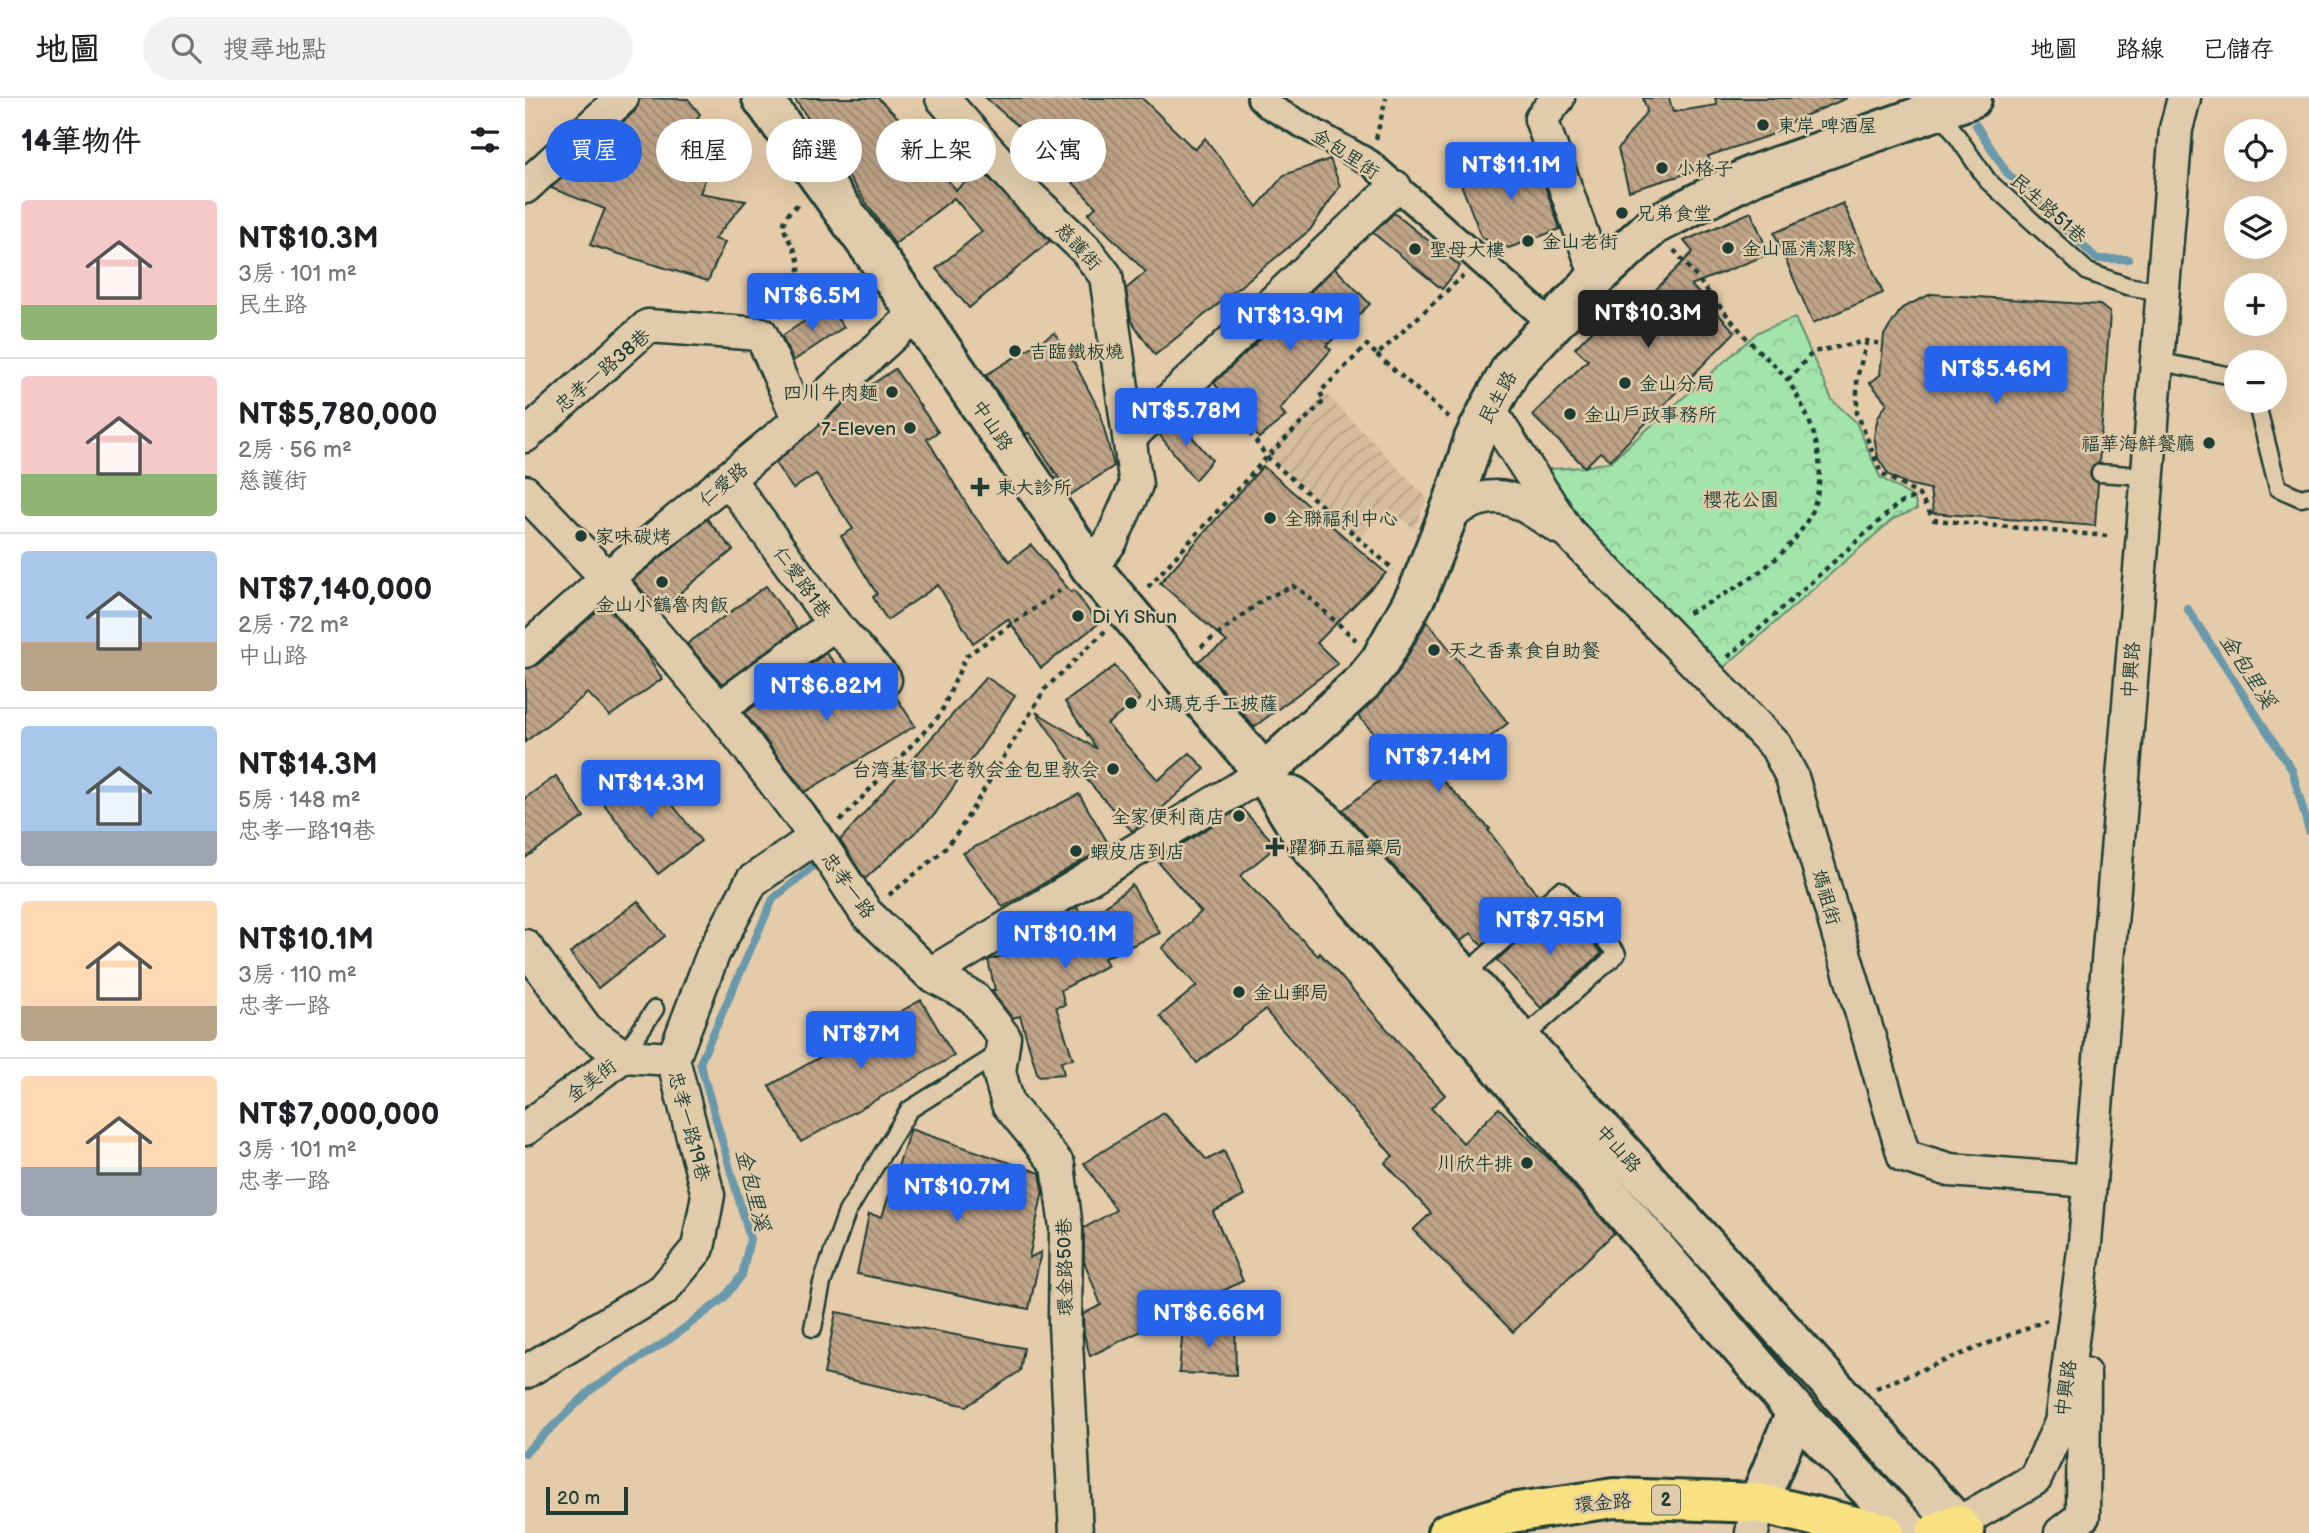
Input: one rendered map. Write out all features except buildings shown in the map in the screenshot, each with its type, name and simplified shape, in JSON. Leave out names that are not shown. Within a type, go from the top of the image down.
[{"type":"main road","name":"環金路","points":[[1447,1533],[1511,1513],[1614,1498],[1885,1533]]},
{"type":"street","points":[[525,187],[622,98]]},
{"type":"street","name":"中山路","points":[[762,98],[917,313],[1091,568],[1125,612],[1263,774],[1307,842],[1796,1412],[1910,1533]]},
{"type":"street","name":"慈護街","points":[[942,98],[1029,196],[1085,249],[1106,276],[1136,485],[1111,541],[1091,568]]},
{"type":"street","name":"金包里街","points":[[1260,98],[1267,105],[1370,163],[1553,325]]},
{"type":"street","points":[[1558,98],[1541,119],[1597,277]]},
{"type":"street","name":"中興路","points":[[2076,1527],[2085,1244],[2145,476],[2176,129],[2184,98]]},
{"type":"street","name":"民生路","points":[[1263,774],[1363,682],[1380,661],[1418,592],[1481,424],[1512,367],[1597,277],[1654,225],[1753,175],[1955,104]]},
{"type":"street","points":[[1131,436],[1395,187]]},
{"type":"street","name":"仁愛路","points":[[525,651],[607,578],[729,480],[917,313]]},
{"type":"street","name":"忠孝一路38巷","points":[[525,436],[648,326],[761,334]]},
{"type":"street","points":[[761,334],[799,419]]},
{"type":"street","name":"媽祖街","points":[[1481,424],[1567,533],[1776,746],[1792,777],[1904,1156],[1950,1170],[2090,1181]]},
{"type":"street","name":"仁愛路1巷","points":[[729,480],[834,624],[885,680]]},
{"type":"street","name":"忠孝一路","points":[[525,492],[607,578],[719,709],[815,837],[866,913],[930,974]]},
{"type":"street","name":"媽祖街","points":[[1449,514],[1472,500],[1509,496],[1567,533]]},
{"type":"street","points":[[719,709],[834,624]]},
{"type":"street","points":[[930,974],[1263,774]]},
{"type":"street","name":"中山路","points":[[1263,774],[1324,821],[1845,1399],[1953,1530]]},
{"type":"street","name":"忠孝一路19巷","points":[[525,1372],[663,1290],[698,1248],[708,1195],[673,1059],[713,954],[752,881],[815,837]]},
{"type":"street","points":[[525,946],[587,1030],[622,1056],[673,1059]]},
{"type":"street","name":"環金路50巷","points":[[930,974],[974,998],[1004,1037],[999,1072],[1008,1104],[1058,1165],[1066,1228],[1065,1324],[1076,1533]]},
{"type":"street","name":"金美街","points":[[525,1129],[622,1056]]},
{"type":"street","name":"中興路","points":[[1953,1530],[2035,1479],[2061,1423],[2085,1244]]},
{"type":"street","points":[[1755,1518],[1796,1412]]},
{"type":"lane","name":"民生路51巷","points":[[1955,104],[1989,181],[2088,272],[2127,286],[2162,292]]},
{"type":"lane","points":[[2156,362],[2224,375]]},
{"type":"lane","points":[[2259,413],[2278,488],[2301,498],[2309,496]]},
{"type":"lane","points":[[2099,473],[2145,476]]},
{"type":"lane","points":[[1464,975],[1560,890],[1617,954],[1521,1040]]},
{"type":"lane","points":[[622,1056],[655,1009]]},
{"type":"lane","points":[[813,1328],[822,1283],[847,1212],[909,1110],[1002,1051]]},
{"type":"path","points":[[1370,163],[1386,98]]},
{"type":"path","points":[[761,334],[788,310],[799,267],[783,226],[787,213],[825,186]]},
{"type":"path","points":[[1654,225],[1752,344],[1788,380],[1804,412],[1816,448],[1818,497],[1809,520],[1795,542],[1765,570],[1734,591],[1686,614]]},
{"type":"path","points":[[1377,355],[1481,260]]},
{"type":"path","points":[[1788,380],[1813,352],[1867,341],[1881,344]]},
{"type":"path","points":[[1867,341],[1857,378],[1857,413],[1881,472],[1919,495],[1934,520],[2107,536]]},
{"type":"path","points":[[866,913],[941,852],[960,831],[1045,689],[1125,612],[1267,457],[1324,401],[1320,392],[1367,345],[1377,355],[1481,424]]},
{"type":"path","points":[[1201,369],[1267,457],[1418,592]]},
{"type":"path","points":[[1718,650],[1726,659],[1898,504],[1919,495]]},
{"type":"path","points":[[815,837],[843,818],[940,715],[966,656],[1091,568]]},
{"type":"path","points":[[1173,669],[1264,599],[1293,586],[1380,661]]},
{"type":"path","points":[[1677,604],[1694,623]]},
{"type":"path","points":[[1845,1399],[2076,1309]]},
{"type":"shaded area","points":[[1326,394],[1427,498],[1414,529],[1389,508],[1360,538],[1266,453]]},
{"type":"green space","name":"櫻花公園","points":[[1795,318],[1832,400],[1856,422],[1880,477],[1914,498],[1917,509],[1893,519],[1721,670],[1556,504],[1535,470],[1585,467],[1611,461],[1758,332]]},
{"type":"waterway","name":"金包里溪","points":[[1976,125],[2007,173],[2097,259],[2128,259]]},
{"type":"waterway","name":"金包里溪","points":[[2187,608],[2292,770],[2309,831]]},
{"type":"waterway","name":"金包里溪","points":[[525,1453],[592,1389],[670,1339],[724,1298],[742,1275],[750,1239],[700,1063],[773,899],[811,868]]},
{"type":"place","name":"東岸 啤酒屋","points":[[1763,125]]},
{"type":"place","name":"小格子","points":[[1662,168]]},
{"type":"place","name":"兄弟食堂","points":[[1622,213]]},
{"type":"place","name":"金山老街","points":[[1528,241]]},
{"type":"place","name":"金山區清潔隊","points":[[1728,248]]},
{"type":"place","name":"聖母大樓","points":[[1415,249]]},
{"type":"place","name":"吉臨鐵板燒","points":[[1015,351]]},
{"type":"place","name":"金山分局","points":[[1625,383]]},
{"type":"place","name":"四川牛肉麵","points":[[892,392]]},
{"type":"place","name":"金山戶政事務所","points":[[1570,414]]},
{"type":"place","name":"7-Eleven","points":[[910,428]]},
{"type":"place","name":"福華海鮮餐廳","points":[[2209,443]]},
{"type":"place","name":"東大診所","points":[[980,487]]},
{"type":"place","name":"全聯福利中心","points":[[1270,518]]},
{"type":"place","name":"家味碳烤","points":[[581,536]]},
{"type":"place","name":"金山小鶴魯肉飯","points":[[662,582]]},
{"type":"place","name":"Di Yi Shun","points":[[1078,616]]},
{"type":"place","name":"天之香素食自助餐","points":[[1434,650]]},
{"type":"place","name":"小瑪克手工披薩","points":[[1131,703]]},
{"type":"place","name":"台湾基督长老教会金包里教会","points":[[1113,769]]},
{"type":"place","name":"全家便利商店","points":[[1239,816]]},
{"type":"place","name":"躍獅五福藥局","points":[[1275,847]]},
{"type":"place","name":"蝦皮店到店","points":[[1076,851]]},
{"type":"place","name":"金山郵局","points":[[1239,992]]},
{"type":"place","name":"川欣牛排","points":[[1527,1163]]}]
